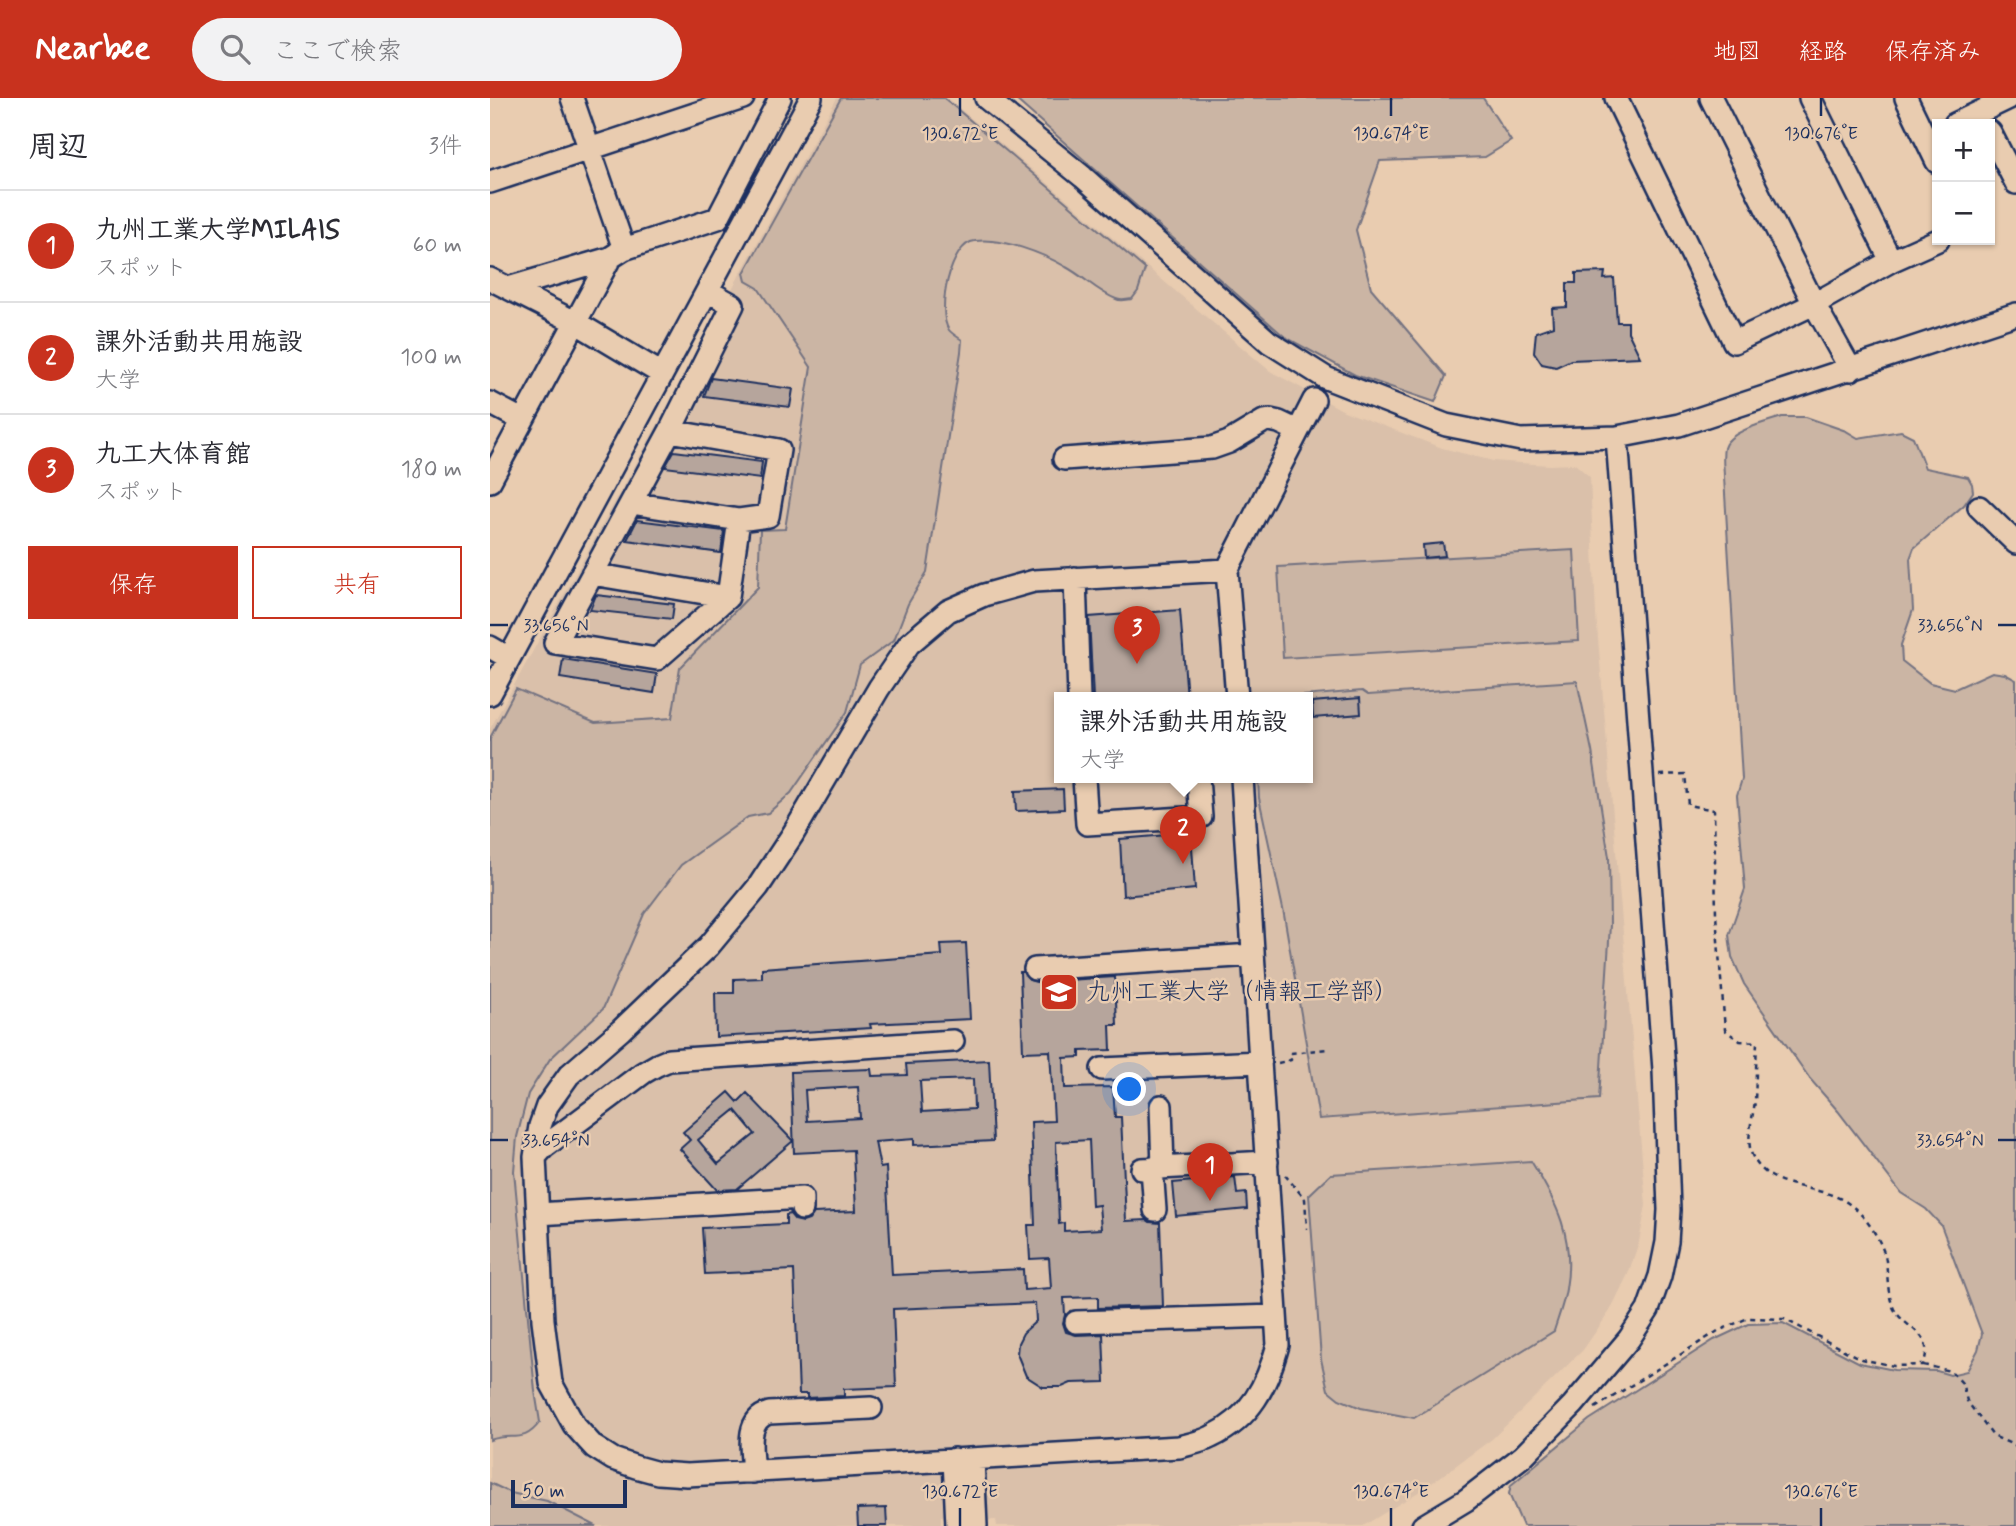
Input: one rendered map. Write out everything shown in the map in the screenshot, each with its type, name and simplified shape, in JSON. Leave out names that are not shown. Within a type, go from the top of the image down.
[{"type":"street","points":[[490,481],[575,322],[617,253],[589,148],[572,98]]},
{"type":"street","points":[[490,183],[743,98]]},
{"type":"street","points":[[499,284],[617,253],[718,218],[780,98]]},
{"type":"street","points":[[490,694],[811,98]]},
{"type":"street","points":[[986,98],[1083,177],[1269,342],[1326,378],[1446,425],[1521,440],[1617,437],[1679,425],[2016,314]]},
{"type":"street","points":[[1600,98],[1604,104],[1616,98],[1734,342],[1932,243]]},
{"type":"street","points":[[1712,98],[1814,304],[1850,370]]},
{"type":"street","points":[[1810,98],[1891,261]]},
{"type":"street","points":[[1906,98],[1932,152]]},
{"type":"street","points":[[1980,111],[2009,98]]},
{"type":"street","points":[[1995,142],[2016,183]]},
{"type":"street","points":[[499,284],[575,322],[662,374]]},
{"type":"street","points":[[709,291],[733,305],[670,430],[555,643],[657,659],[728,597],[740,520]]},
{"type":"street","points":[[1237,692],[1227,569],[1314,400]]},
{"type":"street","points":[[490,402],[523,420]]},
{"type":"street","points":[[1064,458],[1212,447],[1229,442],[1270,420],[1298,431]]},
{"type":"street","points":[[631,503],[740,520],[768,516],[779,450],[670,430]]},
{"type":"street","points":[[1423,1526],[1466,1500],[1523,1456],[1573,1405],[1629,1339],[1647,1310],[1660,1276],[1667,1242],[1669,1210],[1664,1070],[1617,437]]},
{"type":"street","points":[[1979,508],[2016,542]]},
{"type":"street","points":[[1227,569],[1034,581],[984,595],[948,611],[909,644],[878,688],[793,834],[758,887],[709,946],[621,1030],[569,1075],[547,1106],[540,1126],[535,1157],[543,1320],[551,1383],[574,1425],[594,1447],[613,1460],[658,1473],[687,1475],[1179,1447],[1210,1438],[1235,1423],[1256,1400],[1271,1371],[1278,1345],[1242,783]]},
{"type":"street","points":[[592,574],[728,597]]},
{"type":"street","points":[[1075,578],[1079,692]]},
{"type":"street","points":[[490,647],[509,658]]},
{"type":"street","points":[[1084,783],[1087,824],[1201,817],[1198,783]]},
{"type":"street","points":[[1035,969],[1253,955]]},
{"type":"street","points":[[535,1157],[544,1147],[643,1073],[669,1060],[953,1041]]},
{"type":"street","points":[[1102,1069],[1261,1062]]},
{"type":"street","points":[[552,1099],[555,1115],[562,1120],[581,1120]]},
{"type":"street","points":[[1155,1210],[1152,1168],[1161,1107]]},
{"type":"street","points":[[1152,1168],[1267,1162]]},
{"type":"street","points":[[538,1214],[802,1198],[802,1209]]},
{"type":"street","points":[[1076,1322],[1276,1316]]},
{"type":"street","points":[[753,1472],[752,1431],[761,1415],[871,1408]]},
{"type":"street","points":[[957,1526],[963,1459]]},
{"type":"street","points":[[963,1459],[976,1526]]},
{"type":"path","points":[[1655,775],[1685,774],[1688,805],[1714,810],[1716,915],[1725,1030],[1740,1041],[1757,1042],[1755,1103],[1749,1139],[1755,1160],[1773,1178],[1838,1198],[1852,1206],[1863,1218],[1879,1242],[1885,1258],[1889,1294],[1894,1309],[1919,1332],[1925,1347],[1923,1366]]},
{"type":"path","points":[[1291,1060],[1291,1053],[1327,1049]]},
{"type":"path","points":[[1267,1162],[1275,1161],[1305,1199],[1307,1229]]},
{"type":"path","points":[[1593,1409],[1718,1331],[1748,1318],[1784,1319],[1861,1359],[1894,1366],[1923,1366],[1951,1371],[1962,1384],[1966,1401],[1993,1436],[2016,1446]]},
{"type":"shaded area","name":"九州工業大学（情報工学部）","points":[[837,98],[947,98],[1270,371],[1344,411],[1442,448],[1493,461],[1575,464],[1590,477],[1596,615],[1646,1205],[1639,1242],[1628,1274],[1610,1311],[1583,1350],[1492,1439],[1425,1488],[1363,1526],[997,1526],[996,1520],[976,1521],[957,1515],[941,1516],[941,1526],[490,1526],[490,729]]},
{"type":"shaded area","points":[[841,98],[944,98],[1145,269],[1138,291],[1132,299],[1119,300],[1057,262],[1022,248],[997,242],[985,240],[966,245],[952,265],[945,294],[945,321],[949,330],[962,340],[927,572],[908,604],[894,640],[860,665],[847,712],[791,793],[768,813],[748,817],[681,865],[644,914],[603,1009],[550,1059],[528,1094],[517,1137],[514,1171],[540,1422],[523,1436],[490,1440],[490,738],[516,689],[595,723],[672,718],[680,668],[758,587],[760,530],[785,529],[811,367],[758,288],[746,281],[744,273]]},
{"type":"shaded area","points":[[1014,98],[1483,98],[1511,141],[1485,157],[1380,161],[1356,230],[1371,288],[1446,376],[1435,402],[1355,375],[1285,337]]},
{"type":"shaded area","points":[[1782,417],[1806,417],[1858,438],[1901,431],[1913,437],[1925,468],[1968,477],[1973,492],[1964,505],[1914,548],[1910,559],[1913,610],[1901,645],[1902,661],[1930,683],[1955,689],[1992,672],[2005,674],[2016,680],[2016,1526],[1523,1526],[1509,1494],[1511,1485],[1589,1420],[1714,1340],[1748,1324],[1783,1323],[1860,1363],[1894,1370],[1937,1371],[1950,1375],[1967,1371],[1978,1350],[1982,1334],[1941,1225],[1926,1209],[1901,1193],[1810,1079],[1744,984],[1732,957],[1729,935],[1745,889],[1737,795],[1742,779],[1723,451],[1727,442],[1740,432]]},
{"type":"shaded area","points":[[1574,550],[1579,641],[1283,658],[1278,567]]},
{"type":"shaded area","points":[[1577,681],[1592,751],[1609,857],[1610,925],[1599,1099],[1319,1119],[1258,783],[1313,783],[1313,695],[1362,691],[1368,695]]},
{"type":"shaded area","points":[[1531,1161],[1556,1207],[1566,1237],[1568,1271],[1565,1294],[1554,1331],[1414,1418],[1361,1408],[1339,1399],[1328,1390],[1321,1359],[1309,1195],[1331,1174]]},
{"type":"shaded area","points":[[490,1483],[511,1493],[547,1501],[596,1526],[490,1526]]},
{"type":"building","points":[[1605,272],[1604,279],[1614,278],[1617,322],[1628,322],[1628,332],[1640,357],[1571,360],[1556,367],[1542,364],[1534,352],[1536,332],[1553,326],[1552,308],[1567,307],[1567,283],[1576,283],[1576,273]]},
{"type":"building","points":[[711,378],[793,389],[790,407],[704,396]]},
{"type":"building","points":[[674,451],[762,462],[760,479],[665,467]]},
{"type":"building","points":[[637,520],[724,531],[721,553],[627,540]]},
{"type":"building","points":[[1443,543],[1445,556],[1424,558],[1423,545]]},
{"type":"building","points":[[596,595],[674,604],[672,619],[590,610]]},
{"type":"building","points":[[1180,610],[1187,692],[1093,692],[1089,617]]},
{"type":"building","points":[[563,659],[657,674],[654,693],[560,678]]},
{"type":"building","points":[[1360,698],[1361,714],[1313,718],[1313,702]]},
{"type":"building","points":[[1063,789],[1064,809],[1016,811],[1015,791]]},
{"type":"building","points":[[1191,833],[1195,889],[1123,896],[1120,839]]},
{"type":"building","points":[[966,943],[970,1019],[716,1037],[715,993],[734,993],[734,979],[762,978],[762,968],[942,955],[941,944]]},
{"type":"building","points":[[1020,972],[1036,982],[1115,977],[1117,1025],[1110,1025],[1111,1050],[1080,1051],[1080,1057],[1064,1058],[1065,1088],[1113,1087],[1115,1117],[1121,1117],[1126,1221],[1147,1220],[1160,1223],[1163,1306],[1098,1308],[1098,1297],[1064,1298],[1063,1323],[1066,1332],[1076,1335],[1103,1334],[1105,1382],[1071,1383],[1062,1387],[1043,1387],[1026,1376],[1017,1354],[1023,1333],[1036,1321],[1035,1303],[893,1309],[896,1387],[844,1389],[844,1396],[807,1398],[807,1394],[799,1394],[794,1270],[705,1274],[702,1228],[786,1224],[786,1215],[790,1214],[795,1220],[803,1222],[809,1220],[814,1213],[856,1211],[853,1150],[794,1153],[791,1072],[871,1069],[872,1076],[907,1075],[906,1064],[989,1060],[993,1141],[914,1145],[914,1139],[875,1142],[880,1168],[886,1167],[892,1275],[1023,1269],[1024,1290],[1051,1288],[1049,1258],[1030,1259],[1028,1225],[1035,1225],[1031,1122],[1054,1121],[1050,1051],[1023,1052]],"holes":[[[973,1079],[974,1109],[922,1112],[920,1081]],[[858,1087],[860,1118],[807,1121],[805,1090]],[[1089,1140],[1092,1206],[1099,1205],[1101,1229],[1064,1231],[1064,1223],[1059,1224],[1056,1142]]]},
{"type":"building","points":[[729,1092],[738,1102],[747,1093],[793,1141],[737,1189],[717,1190],[680,1149],[690,1140],[683,1132]],"holes":[[[735,1110],[755,1134],[718,1164],[698,1140]]]},
{"type":"building","points":[[1235,1177],[1237,1194],[1246,1193],[1247,1209],[1176,1216],[1173,1183]]},
{"type":"building","points":[[886,1508],[887,1526],[858,1526],[857,1509]]},
{"type":"place","name":"九工大体育館","points":[[1137,664]]},
{"type":"place","name":"課外活動共用施設","points":[[1183,864]]},
{"type":"place","name":"九州工業大学（情報工学部）","points":[[1059,992]]},
{"type":"place","name":"九州工業大学MILAIS","points":[[1210,1201]]}]
